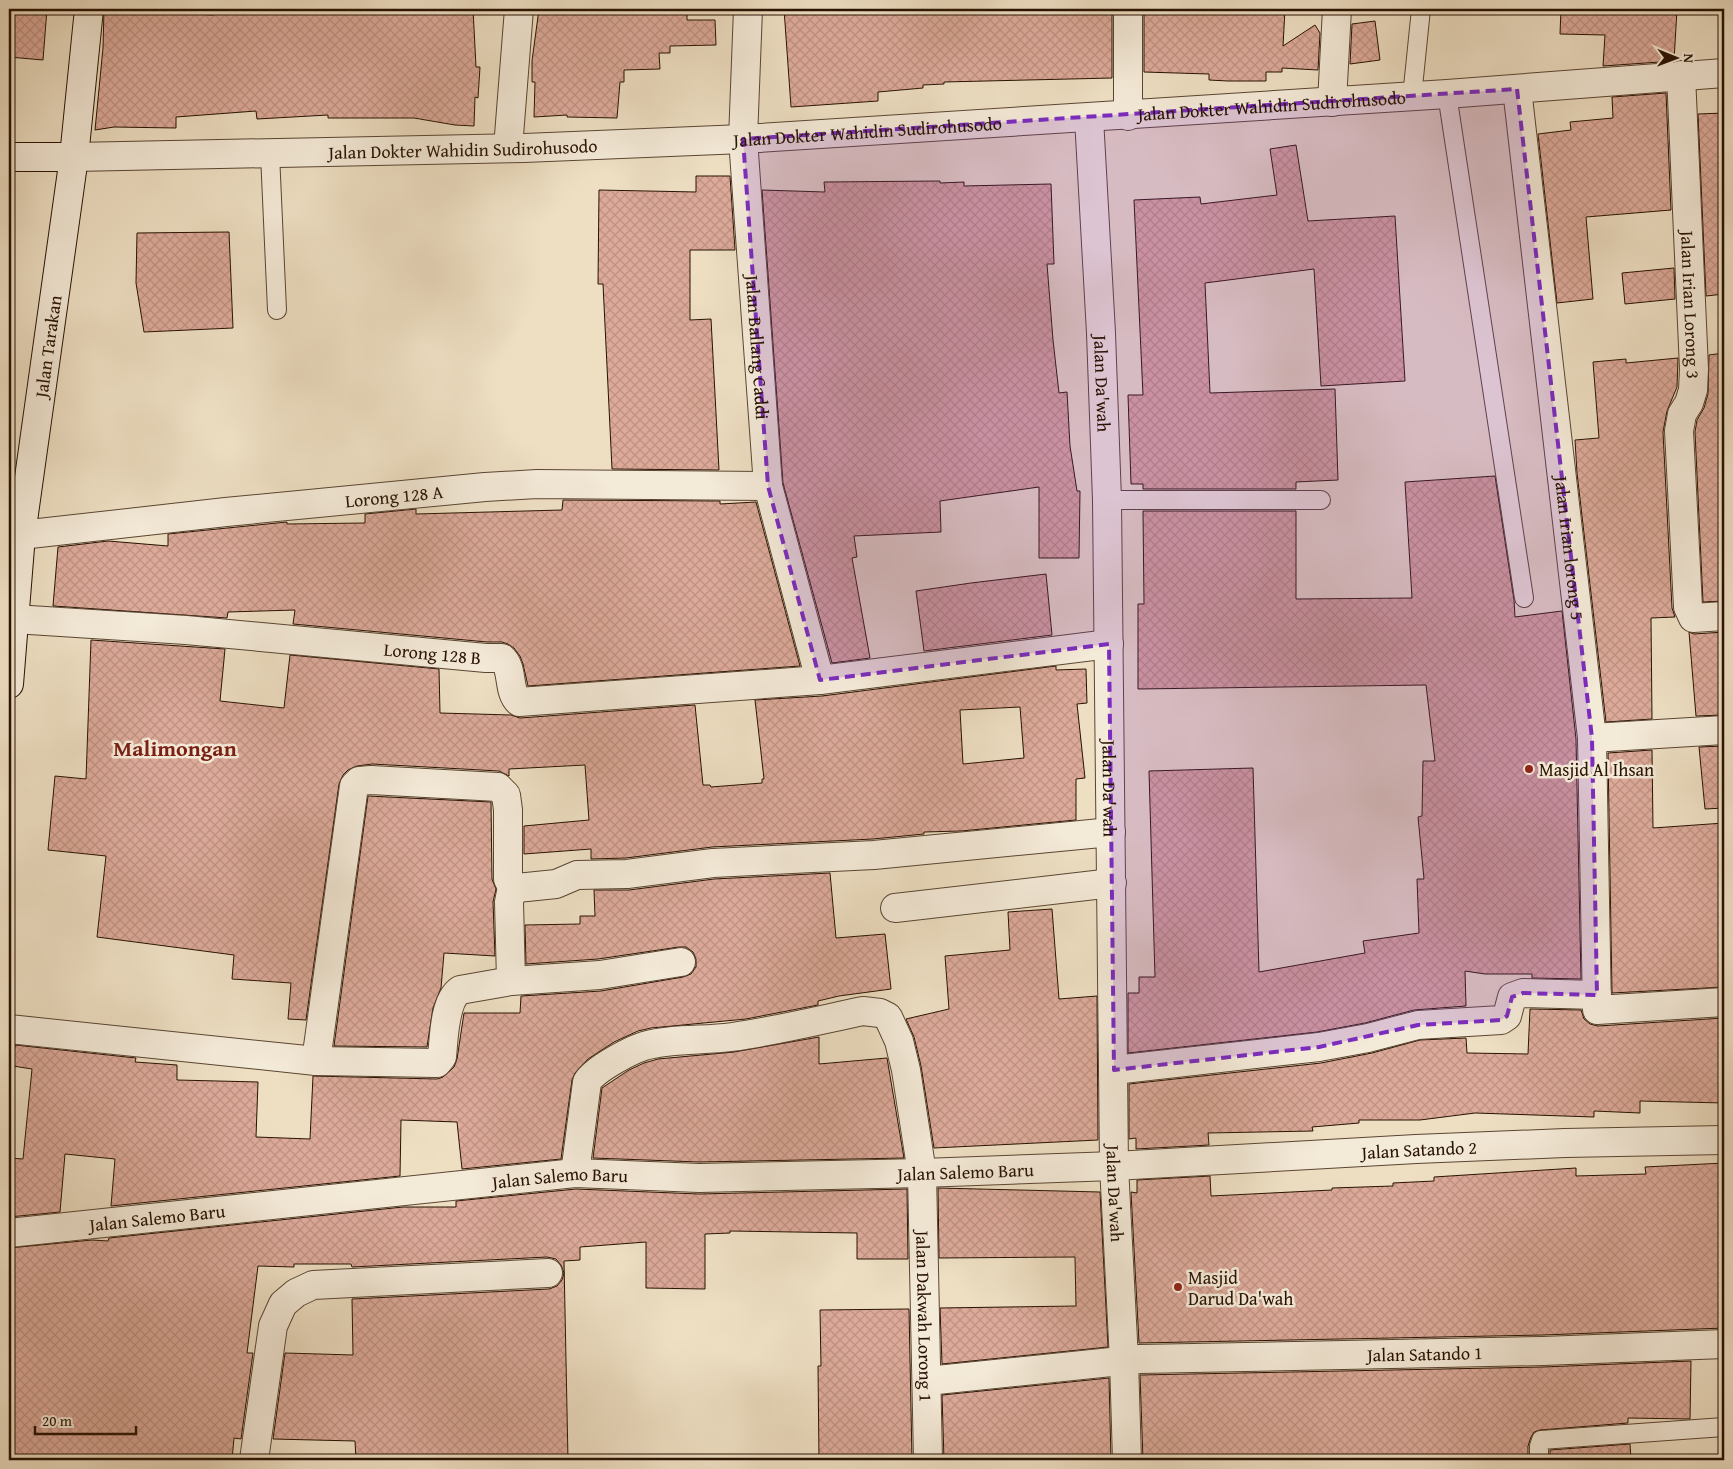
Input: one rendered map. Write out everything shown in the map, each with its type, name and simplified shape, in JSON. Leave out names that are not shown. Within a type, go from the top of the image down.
[{"type":"street","name":"Jalan Tarakan","points":[[9,684],[22,535],[74,157],[89,9]]},
{"type":"street","points":[[508,148],[519,9]]},
{"type":"street","name":"Jalan Ballang Caddi","points":[[748,9],[743,139],[768,486],[820,680]]},
{"type":"street","points":[[1128,9],[1128,116]]},
{"type":"street","points":[[1332,102],[1337,9]]},
{"type":"street","name":"Jalan Dokter Wahidin Sudirohusodo","points":[[9,157],[270,154],[508,148],[743,139],[1128,116],[1724,73]]},
{"type":"street","name":"Jalan Irian Lorong 3","points":[[1680,75],[1694,369],[1693,390],[1689,403],[1682,414],[1679,432],[1688,607],[1693,618],[1724,616]]},
{"type":"street","name":"Jalan Irian lorong 5","points":[[1517,89],[1592,738],[1597,1002]]},
{"type":"street","name":"Jalan Da'wah","points":[[1089,118],[1101,333],[1107,500],[1114,1166],[1124,1360],[1126,1460]]},
{"type":"street","name":"Lorong 128 A","points":[[22,535],[485,486],[546,484],[768,486]]},
{"type":"street","name":"Lorong 128 B","points":[[14,619],[186,630],[502,658],[506,663],[513,692],[519,702],[820,680]]},
{"type":"street","points":[[820,680],[1109,644]]},
{"type":"street","points":[[1592,738],[1724,730]]},
{"type":"street","points":[[316,1061],[354,786],[359,781],[498,787],[506,796],[508,810],[508,879],[513,889],[509,902],[511,981]]},
{"type":"street","points":[[513,889],[551,885],[577,875],[627,874],[713,863],[874,855],[1111,832]]},
{"type":"street","points":[[895,908],[1112,883]]},
{"type":"street","points":[[9,1029],[316,1061],[437,1063],[442,1057],[449,1006],[455,994],[460,990],[511,981],[600,975],[681,962]]},
{"type":"street","points":[[1114,1070],[1319,1047],[1368,1038],[1418,1024],[1501,1020],[1507,1016],[1512,997],[1523,993],[1597,1002],[1724,1002]]},
{"type":"street","name":"Jalan Dakwah Lorong 1","points":[[574,1173],[587,1082],[598,1069],[643,1047],[669,1042],[730,1037],[863,1011],[880,1013],[888,1018],[899,1041],[906,1070],[922,1173],[928,1460]]},
{"type":"street","name":"Jalan Satando 2","points":[[1114,1166],[1436,1148],[1580,1142],[1724,1140]]},
{"type":"street","name":"Jalan Salemo Baru","points":[[9,1233],[574,1173],[716,1178],[1114,1166]]},
{"type":"street","points":[[254,1460],[272,1326],[284,1304],[296,1293],[313,1285],[548,1273]]},
{"type":"street","name":"Jalan Satando 1","points":[[927,1381],[1124,1360],[1542,1351],[1724,1344]]},
{"type":"lane","points":[[1412,96],[1421,9]]},
{"type":"lane","points":[[1447,94],[1524,598]]},
{"type":"lane","points":[[270,154],[278,310]]},
{"type":"lane","points":[[1107,500],[1321,500]]},
{"type":"lane","points":[[1539,1460],[1541,1440],[1724,1427]]},
{"type":"highlighted area","points":[[1517,89],[1592,738],[1597,995],[1523,993],[1512,997],[1507,1016],[1501,1020],[1418,1025],[1319,1047],[1114,1070],[1109,644],[820,680],[768,486],[743,139]]},
{"type":"building","points":[[9,9],[47,9],[43,60],[9,57]]},
{"type":"building","points":[[104,9],[136,9],[136,11],[213,15],[212,9],[473,9],[476,67],[480,67],[478,98],[475,97],[474,126],[455,125],[414,118],[328,118],[328,115],[257,119],[256,111],[176,117],[176,128],[114,127],[95,130],[103,48]]},
{"type":"building","points":[[539,9],[687,9],[687,20],[715,20],[716,45],[670,46],[670,53],[659,53],[660,69],[624,70],[624,82],[620,82],[617,118],[567,117],[567,115],[534,117],[535,82],[532,82],[532,61]]},
{"type":"building","points":[[784,9],[1112,9],[1112,78],[944,82],[944,84],[923,85],[923,88],[878,92],[878,101],[791,107]]},
{"type":"building","points":[[1144,9],[1285,9],[1283,46],[1315,25],[1320,33],[1318,70],[1282,68],[1282,72],[1266,72],[1266,81],[1209,80],[1209,74],[1144,72]]},
{"type":"building","points":[[1561,9],[1677,9],[1674,61],[1603,66],[1605,35],[1560,34]]},
{"type":"building","points":[[1375,21],[1380,60],[1350,64],[1352,24]]},
{"type":"building","points":[[1666,93],[1671,210],[1586,217],[1593,299],[1557,303],[1538,134],[1571,130],[1570,122],[1613,118],[1612,97]]},
{"type":"building","points":[[1724,113],[1724,294],[1706,296],[1698,114]]},
{"type":"building","points":[[1296,145],[1308,221],[1395,216],[1405,381],[1321,386],[1314,269],[1205,283],[1210,393],[1335,389],[1338,480],[1296,482],[1296,489],[1143,489],[1143,484],[1131,484],[1128,395],[1143,395],[1134,200],[1200,197],[1201,204],[1277,195],[1270,149]]},
{"type":"building","points":[[696,176],[730,176],[735,250],[690,250],[690,320],[711,319],[719,470],[612,469],[603,284],[598,284],[599,190],[696,192]]},
{"type":"building","points":[[940,181],[940,183],[964,182],[964,186],[1051,184],[1054,264],[1047,264],[1059,393],[1067,392],[1070,446],[1077,491],[1080,491],[1079,558],[1039,558],[1039,487],[940,501],[941,532],[854,536],[857,557],[852,558],[870,658],[832,663],[783,483],[762,190],[825,192],[824,182]]},
{"type":"building","points":[[229,232],[233,328],[144,332],[136,283],[137,233]]},
{"type":"building","points":[[1674,268],[1675,299],[1625,304],[1622,273]]},
{"type":"building","points":[[1724,353],[1724,601],[1703,602],[1695,432],[1697,420],[1704,408],[1708,394],[1709,355]]},
{"type":"building","points":[[1678,358],[1677,387],[1667,411],[1663,432],[1672,608],[1675,617],[1651,618],[1652,719],[1606,722],[1577,473],[1575,440],[1599,438],[1593,362],[1626,359],[1626,363]]},
{"type":"building","points":[[1495,476],[1515,617],[1562,611],[1576,739],[1581,979],[1532,978],[1532,974],[1485,974],[1465,971],[1466,1006],[1414,1010],[1365,1023],[1317,1032],[1128,1053],[1128,993],[1139,993],[1139,977],[1155,977],[1149,771],[1253,768],[1259,972],[1365,953],[1363,941],[1419,933],[1417,879],[1424,879],[1418,817],[1422,816],[1423,761],[1435,761],[1426,685],[1138,689],[1138,604],[1144,604],[1143,511],[1296,511],[1296,599],[1412,598],[1405,482]]},
{"type":"building","points":[[563,500],[720,501],[720,504],[756,502],[800,666],[528,686],[520,656],[514,648],[502,642],[293,624],[295,610],[228,612],[227,618],[53,606],[58,547],[108,541],[168,546],[168,534],[287,522],[287,524],[365,523],[365,514],[416,509],[416,514],[562,510]]},
{"type":"building","points":[[1046,574],[1052,635],[924,651],[916,591]]},
{"type":"building","points":[[1689,632],[1694,634],[1724,632],[1724,715],[1696,716]]},
{"type":"building","points":[[91,640],[225,649],[220,701],[284,708],[290,655],[439,669],[440,713],[511,715],[520,718],[695,705],[703,785],[710,785],[711,787],[762,783],[762,779],[764,779],[755,700],[822,696],[1056,666],[1056,670],[1086,669],[1087,703],[1077,704],[1085,778],[1076,779],[1076,820],[961,831],[924,832],[924,834],[873,839],[712,847],[626,858],[591,859],[591,849],[524,854],[524,826],[589,820],[585,765],[509,769],[509,776],[499,771],[372,764],[357,766],[348,770],[343,775],[339,784],[306,1020],[288,1019],[291,983],[232,979],[234,955],[97,937],[106,856],[48,850],[55,776],[86,779]],"holes":[[[1020,707],[1024,758],[963,764],[960,710]]]},
{"type":"building","points":[[1724,746],[1724,808],[1705,809],[1699,747]]},
{"type":"building","points":[[1652,750],[1653,828],[1724,823],[1724,987],[1612,993],[1608,753]]},
{"type":"building","points":[[368,796],[491,802],[492,879],[496,889],[493,902],[495,956],[444,953],[441,988],[433,1008],[427,1047],[334,1046]]},
{"type":"building","points":[[830,873],[836,938],[885,934],[891,989],[839,996],[818,1001],[818,1005],[746,1019],[651,1028],[638,1031],[614,1042],[588,1059],[575,1073],[572,1080],[561,1159],[462,1169],[457,1122],[401,1120],[400,1176],[111,1206],[115,1159],[65,1154],[60,1212],[9,1217],[9,1158],[23,1159],[32,1069],[13,1066],[15,1045],[136,1058],[135,1062],[177,1065],[177,1080],[258,1082],[256,1137],[310,1139],[313,1076],[437,1079],[443,1077],[454,1067],[464,1013],[520,1013],[521,996],[601,991],[683,977],[691,974],[696,967],[696,959],[693,952],[686,947],[598,959],[526,964],[525,925],[580,924],[580,916],[595,916],[594,890],[629,890],[714,879]]},
{"type":"building","points":[[1052,909],[1059,999],[1097,996],[1098,1140],[934,1148],[921,1066],[914,1037],[906,1019],[949,1009],[945,956],[1010,950],[1008,912]]},
{"type":"building","points":[[1530,1009],[1581,1010],[1584,1019],[1590,1024],[1598,1026],[1724,1018],[1724,1103],[1640,1101],[1640,1113],[1594,1111],[1594,1117],[1475,1113],[1420,1120],[1359,1120],[1359,1123],[1312,1127],[1313,1131],[1208,1133],[1209,1145],[1136,1149],[1136,1138],[1129,1139],[1129,1084],[1321,1063],[1372,1053],[1420,1040],[1466,1038],[1467,1053],[1528,1054]]},
{"type":"building","points":[[819,1037],[819,1064],[887,1058],[904,1158],[699,1162],[593,1158],[602,1088],[629,1070],[658,1059],[734,1052]]},
{"type":"building","points":[[1724,1163],[1724,1328],[1543,1335],[1139,1343],[1131,1192],[1137,1193],[1137,1180],[1210,1176],[1211,1196],[1393,1186],[1393,1183],[1434,1181],[1434,1177],[1576,1168],[1576,1176],[1646,1174],[1645,1167]]},
{"type":"building","points":[[938,1188],[1100,1192],[1108,1347],[942,1364],[940,1308],[1076,1306],[1075,1257],[939,1258]]},
{"type":"building","points":[[576,1189],[699,1194],[907,1189],[908,1259],[857,1259],[857,1233],[730,1231],[730,1233],[705,1234],[705,1289],[646,1288],[646,1242],[580,1247],[580,1260],[564,1261],[568,1460],[356,1460],[355,1441],[273,1439],[285,1353],[353,1355],[352,1299],[549,1289],[557,1286],[562,1280],[564,1273],[556,1259],[547,1257],[352,1267],[351,1264],[294,1264],[294,1267],[258,1266],[247,1353],[253,1353],[241,1439],[234,1438],[232,1460],[9,1460],[9,1248],[92,1240],[108,1241],[109,1238],[403,1207],[456,1207],[456,1201]]},
{"type":"building","points":[[909,1309],[912,1460],[819,1460],[818,1366],[821,1366],[820,1310]]},
{"type":"building","points":[[1691,1361],[1690,1419],[1628,1418],[1628,1423],[1540,1430],[1534,1432],[1531,1437],[1528,1446],[1528,1460],[1143,1460],[1140,1375],[1543,1367]]},
{"type":"building","points":[[1109,1378],[1111,1460],[944,1460],[942,1395]]},
{"type":"building","points":[[1630,1444],[1631,1460],[1550,1460],[1550,1450]]},
{"type":"place","name":"Masjid Al Ihsan","points":[[1529,769]]},
{"type":"place","name":"Masjid Darud Da'wah","points":[[1178,1287]]},
{"type":"district","name":"Malimongan","points":[[175,748]]}]
